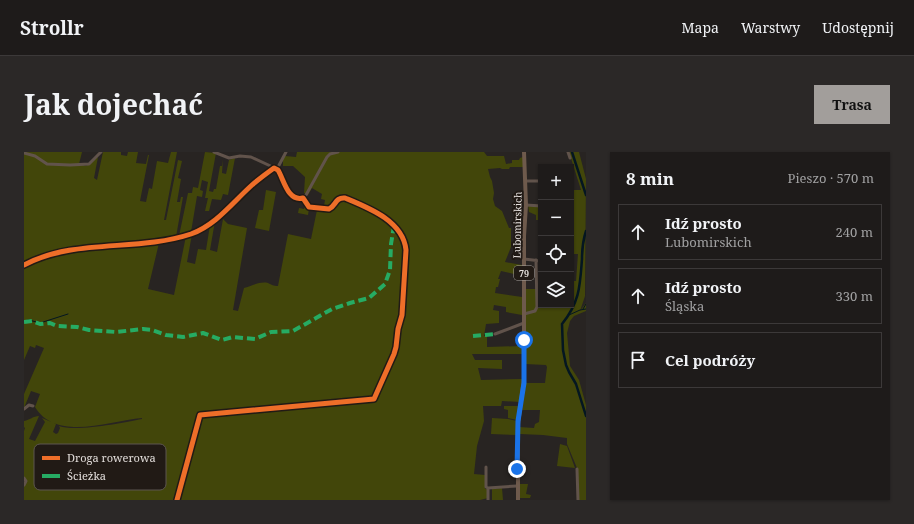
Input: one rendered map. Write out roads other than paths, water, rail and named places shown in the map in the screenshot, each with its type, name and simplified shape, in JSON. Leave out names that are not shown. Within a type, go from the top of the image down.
[{"type":"main road","name":"Lubomirskich","points":[[517,486],[518,424],[524,379],[524,259],[526,181],[524,152]]},
{"type":"main road","name":"79","points":[[517,486],[518,500]]},
{"type":"street","points":[[24,152],[35,156],[47,164],[70,165],[89,164],[101,152]]},
{"type":"street","points":[[214,152],[229,158],[240,154],[251,157],[275,168],[292,196],[298,199],[303,198],[327,157],[330,154],[338,152]]},
{"type":"street","points":[[24,265],[38,258],[84,248],[154,243],[192,233],[212,222],[252,184],[275,168],[286,152]]},
{"type":"street","points":[[568,152],[570,158]]},
{"type":"street","points":[[526,181],[538,182]]},
{"type":"street","points":[[526,205],[538,206]]},
{"type":"street","points":[[524,259],[536,260],[537,308],[533,312],[524,314]]},
{"type":"street","points":[[495,334],[524,323]]},
{"type":"street","points":[[24,409],[29,405],[33,406]]},
{"type":"street","points":[[486,467],[486,487],[488,488],[488,500]]},
{"type":"street","points":[[577,469],[578,500]]},
{"type":"street","points":[[24,478],[26,481],[24,484]]},
{"type":"street","points":[[488,488],[517,486]]},
{"type":"waterway","points":[[572,152],[586,195]]},
{"type":"waterway","points":[[586,231],[583,245],[581,277],[576,301],[562,324],[563,350],[566,365],[576,384],[586,416]]},
{"type":"waterway","points":[[583,309],[586,304]]},
{"type":"waterway","points":[[569,315],[586,309]]},
{"type":"waterway","points":[[24,321],[29,320],[40,323],[68,314]]}]
